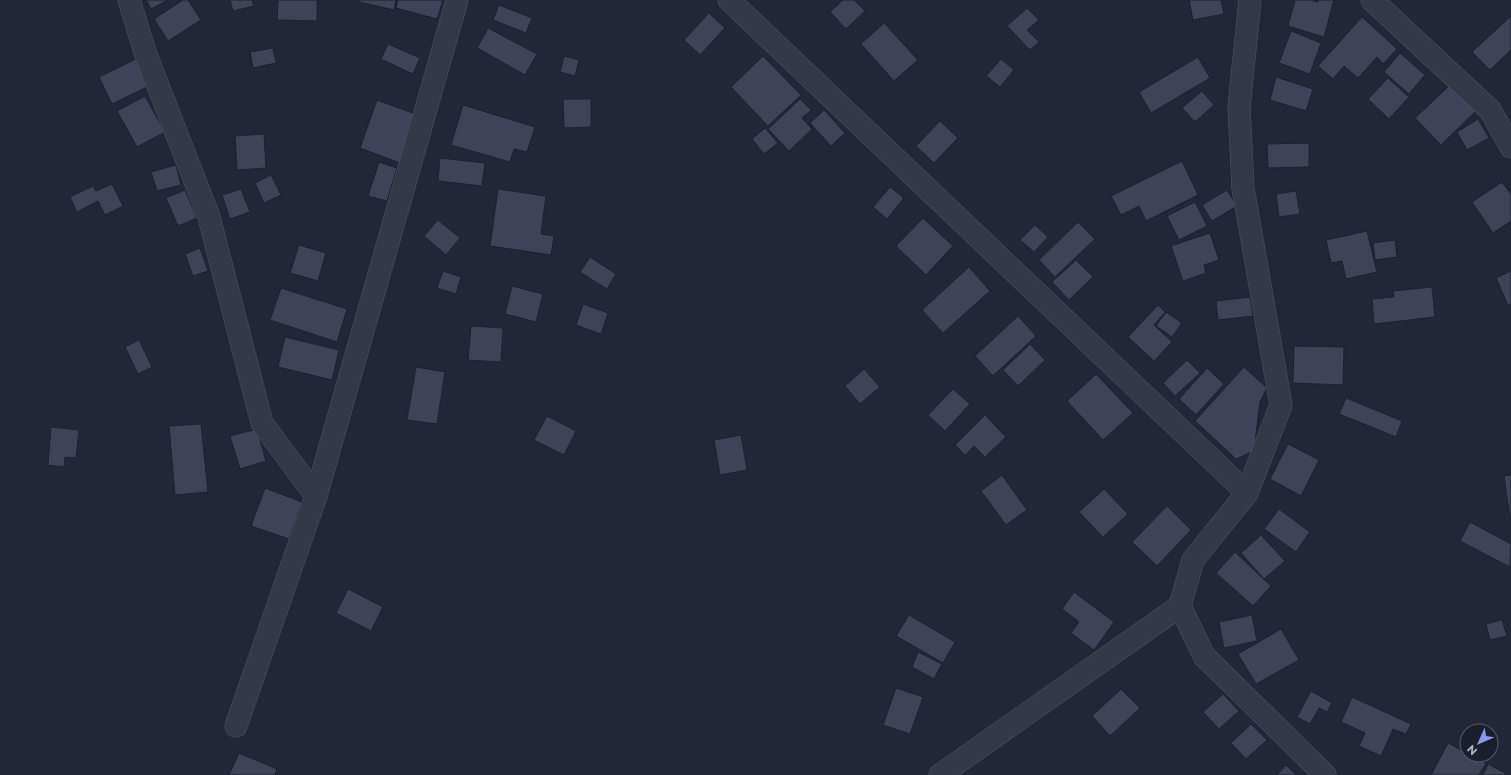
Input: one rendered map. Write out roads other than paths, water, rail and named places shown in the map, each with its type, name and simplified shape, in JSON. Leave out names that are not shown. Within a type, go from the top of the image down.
[{"type":"street","points":[[129,0],[146,55],[209,217],[262,423],[316,496]]},
{"type":"street","points":[[236,726],[316,496],[457,0]]},
{"type":"street","points":[[729,0],[1246,493]]},
{"type":"street","points":[[940,775],[1180,606],[1193,560],[1246,493],[1281,405],[1243,188],[1239,107],[1250,0]]},
{"type":"street","points":[[1372,0],[1490,110],[1511,147]]},
{"type":"street","points":[[1180,606],[1204,656],[1325,775]]}]
